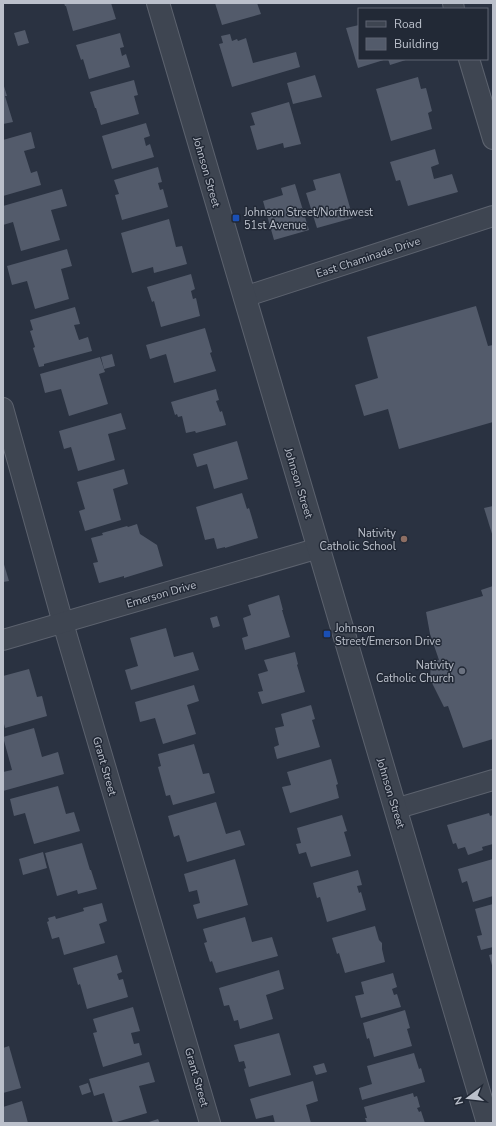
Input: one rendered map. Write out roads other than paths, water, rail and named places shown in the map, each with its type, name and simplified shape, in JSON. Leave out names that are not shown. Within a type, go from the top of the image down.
[{"type":"street","name":"Johnson Street","points":[[158,3],[488,1123]]},
{"type":"street","points":[[469,60],[493,139]]},
{"type":"street","name":"East Chaminade Drive","points":[[244,297],[493,216]]},
{"type":"street","name":"Grant Street","points":[[3,408],[63,623],[210,1123]]},
{"type":"street","name":"Emerson Drive","points":[[3,640],[319,548]]},
{"type":"street","points":[[395,809],[493,780]]},
{"type":"place","name":"Johnson Street/Northwest 51st Avenue","points":[[236,218]]},
{"type":"place","name":"Nativity Catholic School","points":[[404,539]]},
{"type":"place","name":"Johnson Street/Emerson Drive","points":[[327,634]]},
{"type":"place","name":"Nativity Catholic Church","points":[[462,671]]}]
